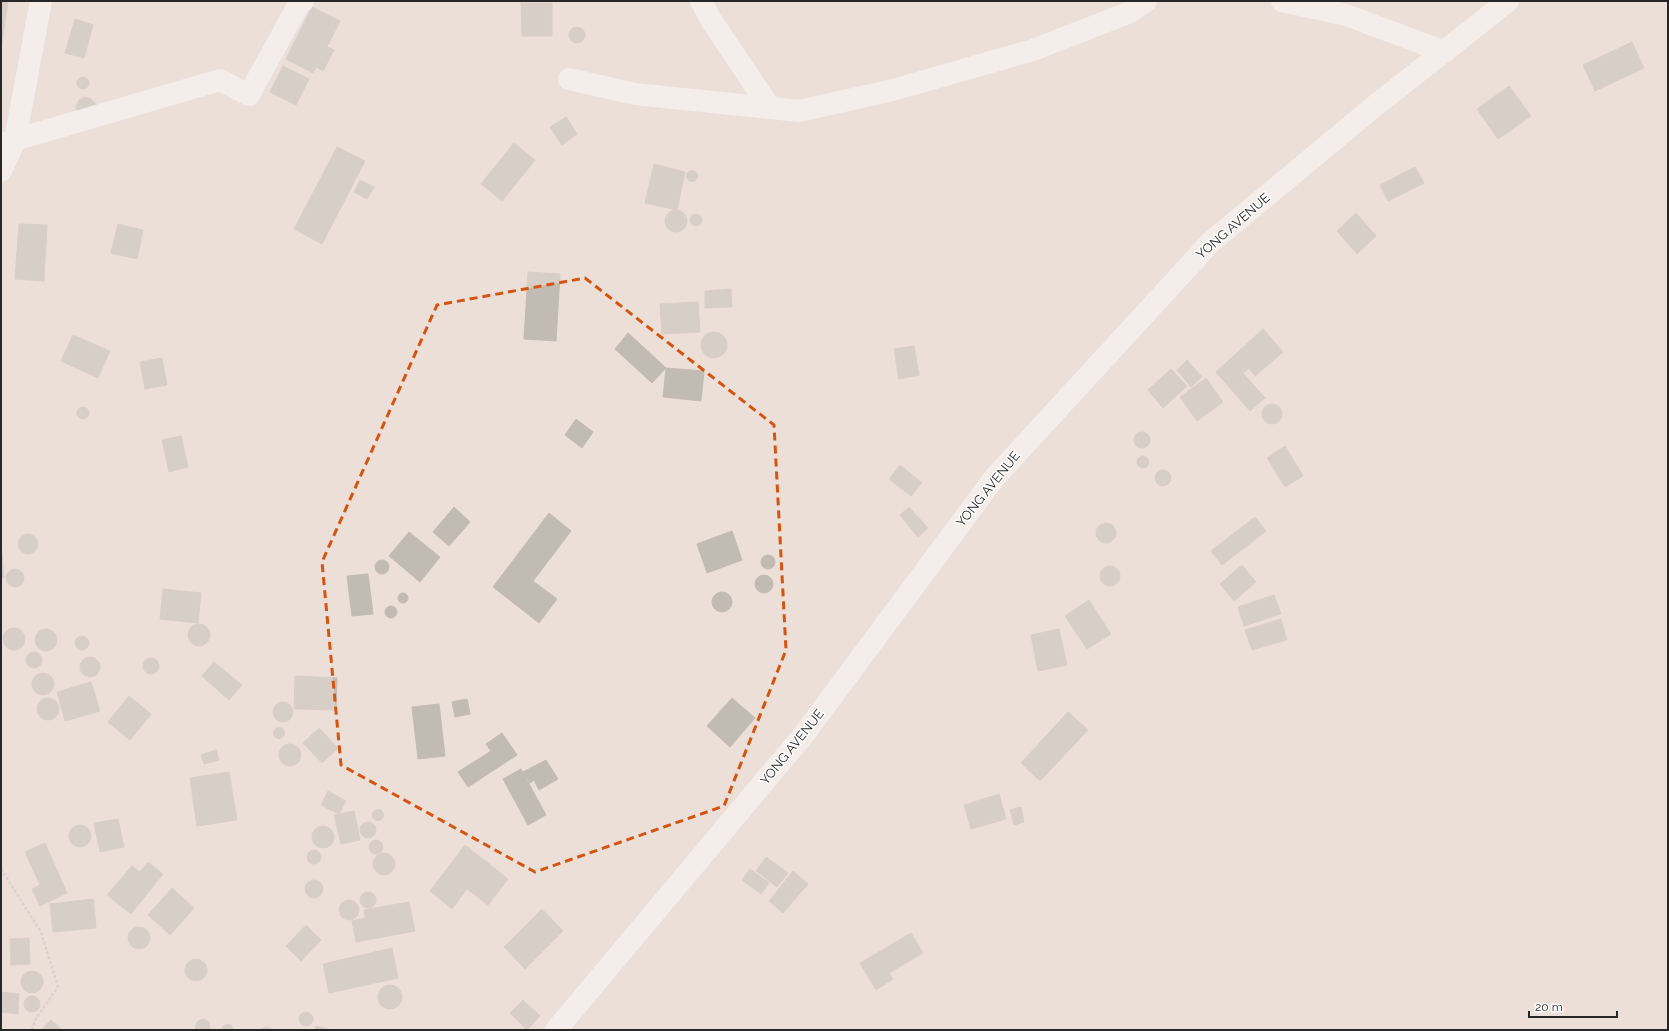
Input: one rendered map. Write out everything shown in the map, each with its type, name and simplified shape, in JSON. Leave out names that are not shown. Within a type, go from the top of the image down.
[{"type":"street","points":[[1,171],[41,1]]},
{"type":"street","points":[[8,142],[220,80],[249,96],[300,2],[302,1]]},
{"type":"street","points":[[702,1],[711,20],[770,108]]},
{"type":"street","points":[[570,79],[635,94],[799,110],[892,90],[1033,50],[1128,13],[1146,1]]},
{"type":"street","points":[[1282,1],[1346,15],[1445,52]]},
{"type":"street","name":"YONG AVENUE","points":[[556,1030],[805,733],[995,477],[1211,242],[1370,110],[1508,1]]},
{"type":"path","points":[[1,869],[41,932],[58,988],[35,1020],[32,1030]]},
{"type":"highlighted area","points":[[585,278],[774,425],[786,650],[724,806],[535,872],[341,765],[322,562],[437,305]]},
{"type":"building","points":[[1,1],[8,1],[1,49]]},
{"type":"building","points":[[521,3],[552,3],[552,36],[522,36]]},
{"type":"building","points":[[312,7],[340,21],[327,47],[334,50],[323,71],[316,67],[313,73],[286,59]]},
{"type":"building","points":[[75,19],[93,25],[84,58],[65,53]]},
{"type":"building","points":[[574,27],[580,27],[585,32],[583,41],[580,43],[574,43],[569,38],[569,32]]},
{"type":"building","points":[[1632,42],[1644,68],[1595,91],[1583,65]]},
{"type":"building","points":[[283,66],[309,79],[296,105],[270,92]]},
{"type":"building","points":[[81,77],[85,77],[89,83],[85,89],[81,89],[77,85],[77,81]]},
{"type":"building","points":[[1509,86],[1531,116],[1498,139],[1477,109]]},
{"type":"building","points":[[85,97],[91,99],[96,104],[96,110],[77,112],[76,106],[79,100]]},
{"type":"building","points":[[566,117],[577,134],[562,145],[550,127]]},
{"type":"building","points":[[514,143],[535,160],[502,201],[481,184]]},
{"type":"building","points":[[337,147],[365,161],[322,244],[294,229]]},
{"type":"building","points":[[654,164],[685,172],[677,210],[645,203]]},
{"type":"building","points":[[1415,167],[1424,183],[1388,201],[1380,185]]},
{"type":"building","points":[[692,170],[696,172],[698,176],[696,180],[692,182],[688,180],[686,176],[688,172]]},
{"type":"building","points":[[360,180],[374,187],[367,199],[354,192]]},
{"type":"building","points":[[676,210],[684,213],[687,221],[684,229],[676,232],[668,229],[665,221],[668,213]]},
{"type":"building","points":[[1356,213],[1376,236],[1357,254],[1337,231]]},
{"type":"building","points":[[694,214],[698,214],[702,220],[698,226],[694,226],[690,222],[690,218]]},
{"type":"building","points":[[19,224],[47,225],[44,281],[15,279]]},
{"type":"building","points":[[118,224],[143,230],[137,259],[111,253]]},
{"type":"building","points":[[528,272],[560,274],[556,341],[524,339]]},
{"type":"building","points":[[731,289],[732,307],[705,308],[705,291]]},
{"type":"building","points":[[698,302],[700,332],[662,334],[660,304]]},
{"type":"building","points":[[1263,329],[1283,352],[1255,376],[1249,368],[1243,373],[1265,398],[1250,411],[1216,372]]},
{"type":"building","points":[[714,332],[723,336],[727,345],[723,354],[714,358],[705,354],[701,345],[705,336]]},
{"type":"building","points":[[628,333],[666,368],[652,383],[615,349]]},
{"type":"building","points":[[73,335],[110,351],[98,378],[61,361]]},
{"type":"building","points":[[914,346],[919,375],[899,379],[894,349]]},
{"type":"building","points":[[162,358],[167,385],[145,389],[140,362]]},
{"type":"building","points":[[1187,360],[1202,377],[1191,387],[1177,370]]},
{"type":"building","points":[[666,368],[704,371],[701,401],[663,397]]},
{"type":"building","points":[[1171,369],[1187,386],[1163,408],[1148,390]]},
{"type":"building","points":[[1206,378],[1223,402],[1197,421],[1180,397]]},
{"type":"building","points":[[1272,404],[1279,407],[1282,414],[1279,421],[1272,424],[1265,421],[1262,414],[1265,407]]},
{"type":"building","points":[[85,407],[88,408],[88,418],[81,419],[78,418],[77,411],[78,408]]},
{"type":"building","points":[[576,419],[593,432],[582,448],[565,435]]},
{"type":"building","points":[[1139,432],[1145,432],[1150,437],[1148,446],[1145,448],[1139,448],[1134,443],[1134,437]]},
{"type":"building","points":[[181,436],[188,467],[169,472],[162,440]]},
{"type":"building","points":[[1285,446],[1303,476],[1285,487],[1267,458]]},
{"type":"building","points":[[1141,456],[1145,456],[1149,462],[1145,468],[1141,468],[1137,464],[1137,460]]},
{"type":"building","points":[[900,465],[922,483],[911,496],[889,479]]},
{"type":"building","points":[[1160,470],[1166,470],[1171,475],[1169,484],[1166,486],[1160,486],[1155,481],[1155,475]]},
{"type":"building","points":[[454,507],[470,522],[449,546],[433,532]]},
{"type":"building","points":[[909,507],[928,528],[918,537],[900,515]]},
{"type":"building","points":[[549,513],[571,531],[533,581],[557,599],[539,623],[493,587]]},
{"type":"building","points":[[1255,517],[1266,531],[1222,565],[1211,551]]},
{"type":"building","points":[[1102,523],[1110,523],[1116,529],[1116,537],[1110,543],[1102,543],[1096,537],[1096,529]]},
{"type":"building","points":[[732,531],[742,560],[707,573],[697,544]]},
{"type":"building","points":[[409,532],[440,557],[420,582],[389,556]]},
{"type":"building","points":[[28,534],[35,537],[38,544],[35,551],[28,554],[21,551],[18,544],[21,537]]},
{"type":"building","points":[[1,541],[4,578],[1,578]]},
{"type":"building","points":[[768,555],[773,557],[775,562],[773,567],[768,569],[763,567],[761,562],[763,557]]},
{"type":"building","points":[[382,560],[387,562],[389,567],[387,572],[382,574],[377,572],[375,567],[377,562]]},
{"type":"building","points":[[1242,565],[1256,582],[1234,601],[1220,584]]},
{"type":"building","points":[[1110,566],[1117,569],[1120,576],[1117,583],[1110,586],[1103,583],[1100,576],[1103,569]]},
{"type":"building","points":[[11,569],[19,569],[24,574],[22,585],[19,587],[11,587],[6,582],[6,574]]},
{"type":"building","points":[[368,574],[373,614],[352,616],[347,576]]},
{"type":"building","points":[[764,575],[770,578],[773,584],[770,590],[764,593],[758,590],[755,584],[758,578]]},
{"type":"building","points":[[163,589],[201,593],[198,623],[160,619]]},
{"type":"building","points":[[718,592],[726,592],[732,598],[732,606],[726,612],[718,612],[712,606],[712,598]]},
{"type":"building","points":[[403,593],[408,598],[403,603],[398,598]]},
{"type":"building","points":[[1274,595],[1281,614],[1244,626],[1238,607]]},
{"type":"building","points":[[1089,600],[1111,634],[1087,649],[1065,616]]},
{"type":"building","points":[[389,606],[393,606],[397,612],[393,618],[389,618],[385,614],[385,610]]},
{"type":"building","points":[[1281,619],[1287,640],[1252,650],[1245,630]]},
{"type":"building","points":[[199,624],[207,627],[210,635],[207,643],[199,646],[191,643],[188,635],[191,627]]},
{"type":"building","points":[[14,628],[22,631],[25,639],[22,647],[14,650],[6,647],[3,639],[6,631]]},
{"type":"building","points":[[46,629],[54,632],[57,640],[54,648],[46,651],[38,648],[35,640],[38,632]]},
{"type":"building","points":[[1059,629],[1067,665],[1038,671],[1031,635]]},
{"type":"building","points":[[82,636],[87,638],[89,643],[87,648],[82,650],[77,648],[75,643],[77,638]]},
{"type":"building","points":[[31,652],[37,652],[42,657],[40,666],[37,668],[31,668],[26,663],[26,657]]},
{"type":"building","points":[[90,657],[97,660],[100,667],[97,674],[90,677],[83,674],[80,667],[83,660]]},
{"type":"building","points":[[148,658],[154,658],[159,663],[157,672],[154,674],[148,674],[143,669],[143,663]]},
{"type":"building","points":[[214,662],[242,685],[229,700],[202,676]]},
{"type":"building","points":[[43,673],[51,676],[54,684],[51,692],[43,695],[35,692],[32,684],[35,676]]},
{"type":"building","points":[[295,676],[337,678],[336,710],[294,709]]},
{"type":"building","points":[[91,682],[100,711],[65,721],[57,692]]},
{"type":"building","points":[[129,696],[151,714],[130,740],[108,722]]},
{"type":"building","points":[[48,698],[56,701],[59,709],[56,717],[48,720],[40,717],[37,709],[40,701]]},
{"type":"building","points":[[732,698],[755,718],[730,747],[707,726]]},
{"type":"building","points":[[467,699],[470,714],[455,717],[452,702]]},
{"type":"building","points":[[283,702],[290,705],[293,712],[290,719],[283,722],[276,719],[273,712],[276,705]]},
{"type":"building","points":[[439,704],[445,756],[418,759],[412,707]]},
{"type":"building","points":[[1068,712],[1088,730],[1040,781],[1021,763]]},
{"type":"building","points":[[279,727],[283,729],[285,733],[283,737],[279,739],[275,737],[273,733],[275,729]]},
{"type":"building","points":[[319,728],[338,748],[322,763],[303,743]]},
{"type":"building","points":[[502,733],[517,755],[468,787],[458,772],[491,751],[486,744]]},
{"type":"building","points":[[290,744],[298,747],[301,755],[298,763],[290,766],[282,763],[279,755],[282,747]]},
{"type":"building","points":[[216,750],[219,760],[204,764],[201,755]]},
{"type":"building","points":[[546,760],[558,779],[539,790],[534,780],[530,783],[523,772]]},
{"type":"building","points":[[521,769],[546,815],[528,825],[503,779]]},
{"type":"building","points":[[229,772],[237,820],[197,826],[190,778]]},
{"type":"building","points":[[328,791],[346,801],[339,814],[321,805]]},
{"type":"building","points":[[999,794],[1006,819],[971,829],[964,805]]},
{"type":"building","points":[[1021,807],[1024,822],[1014,825],[1010,810]]},
{"type":"building","points":[[378,809],[382,811],[384,815],[382,819],[378,821],[374,819],[372,815],[374,811]]},
{"type":"building","points":[[354,811],[360,840],[341,844],[334,815]]},
{"type":"building","points":[[118,819],[124,847],[100,852],[94,823]]},
{"type":"building","points":[[368,822],[375,827],[376,830],[371,837],[368,838],[361,833],[360,830],[365,823]]},
{"type":"building","points":[[80,825],[88,828],[91,836],[88,844],[80,847],[72,844],[69,836],[72,828]]},
{"type":"building","points":[[323,826],[331,829],[334,837],[331,845],[323,848],[315,845],[312,837],[315,829]]},
{"type":"building","points":[[373,840],[379,840],[383,844],[383,850],[379,854],[373,854],[369,850],[369,844]]},
{"type":"building","points":[[45,843],[67,893],[40,906],[32,889],[40,885],[25,852]]},
{"type":"building","points":[[465,845],[508,879],[488,905],[467,889],[452,909],[430,891]]},
{"type":"building","points":[[311,850],[317,850],[321,854],[321,860],[317,864],[311,864],[307,860],[307,854]]},
{"type":"building","points":[[384,853],[392,856],[395,864],[392,872],[384,875],[376,872],[373,864],[376,856]]},
{"type":"building","points":[[766,857],[788,873],[777,887],[756,871]]},
{"type":"building","points":[[148,862],[163,874],[131,914],[107,895],[132,866],[140,872]]},
{"type":"building","points":[[750,869],[769,883],[761,894],[742,880]]},
{"type":"building","points":[[793,871],[808,884],[783,913],[769,901]]},
{"type":"building","points":[[314,880],[320,883],[323,889],[320,895],[314,898],[308,895],[305,889],[308,883]]},
{"type":"building","points":[[172,888],[194,908],[170,935],[148,915]]},
{"type":"building","points":[[365,892],[371,892],[376,897],[374,906],[371,908],[365,908],[360,903],[360,897]]},
{"type":"building","points":[[93,899],[96,928],[53,932],[50,904]]},
{"type":"building","points":[[349,900],[356,903],[359,910],[356,917],[349,920],[342,917],[339,910],[342,903]]},
{"type":"building","points":[[409,902],[415,931],[356,942],[352,921],[365,918],[364,910]]},
{"type":"building","points":[[542,909],[563,931],[525,969],[504,947]]},
{"type":"building","points":[[306,925],[321,940],[301,961],[286,946]]},
{"type":"building","points":[[139,927],[147,930],[150,938],[147,946],[139,949],[131,946],[128,938],[131,930]]},
{"type":"building","points":[[911,933],[923,953],[889,973],[893,979],[876,990],[860,963]]},
{"type":"building","points":[[29,938],[30,964],[11,965],[10,939]]},
{"type":"building","points":[[392,948],[398,978],[329,993],[323,964]]},
{"type":"building","points":[[196,959],[204,962],[207,970],[204,978],[196,981],[188,978],[185,970],[188,962]]},
{"type":"building","points":[[32,971],[36,972],[42,978],[42,986],[36,992],[32,993],[28,992],[22,986],[21,982],[22,978],[28,972]]},
{"type":"building","points":[[390,985],[399,988],[402,997],[399,1006],[390,1009],[381,1006],[378,997],[381,988]]},
{"type":"building","points":[[1,992],[19,994],[18,1014],[1,1012]]},
{"type":"building","points":[[32,996],[38,998],[40,1004],[38,1010],[32,1012],[26,1010],[24,1004],[26,998]]},
{"type":"building","points":[[523,1000],[540,1016],[527,1030],[510,1013]]},
{"type":"building","points":[[303,1012],[309,1012],[313,1016],[313,1022],[309,1026],[303,1026],[299,1022],[299,1016]]},
{"type":"building","points":[[204,1019],[209,1022],[209,1030],[196,1030],[195,1026],[198,1021]]},
{"type":"building","points":[[51,1020],[62,1030],[41,1030]]},
{"type":"building","points":[[228,1024],[232,1026],[234,1030],[222,1030],[223,1026]]},
{"type":"building","points":[[316,1026],[331,1030],[315,1030]]},
{"type":"building","points":[[267,1027],[273,1030],[259,1030],[261,1029]]}]
